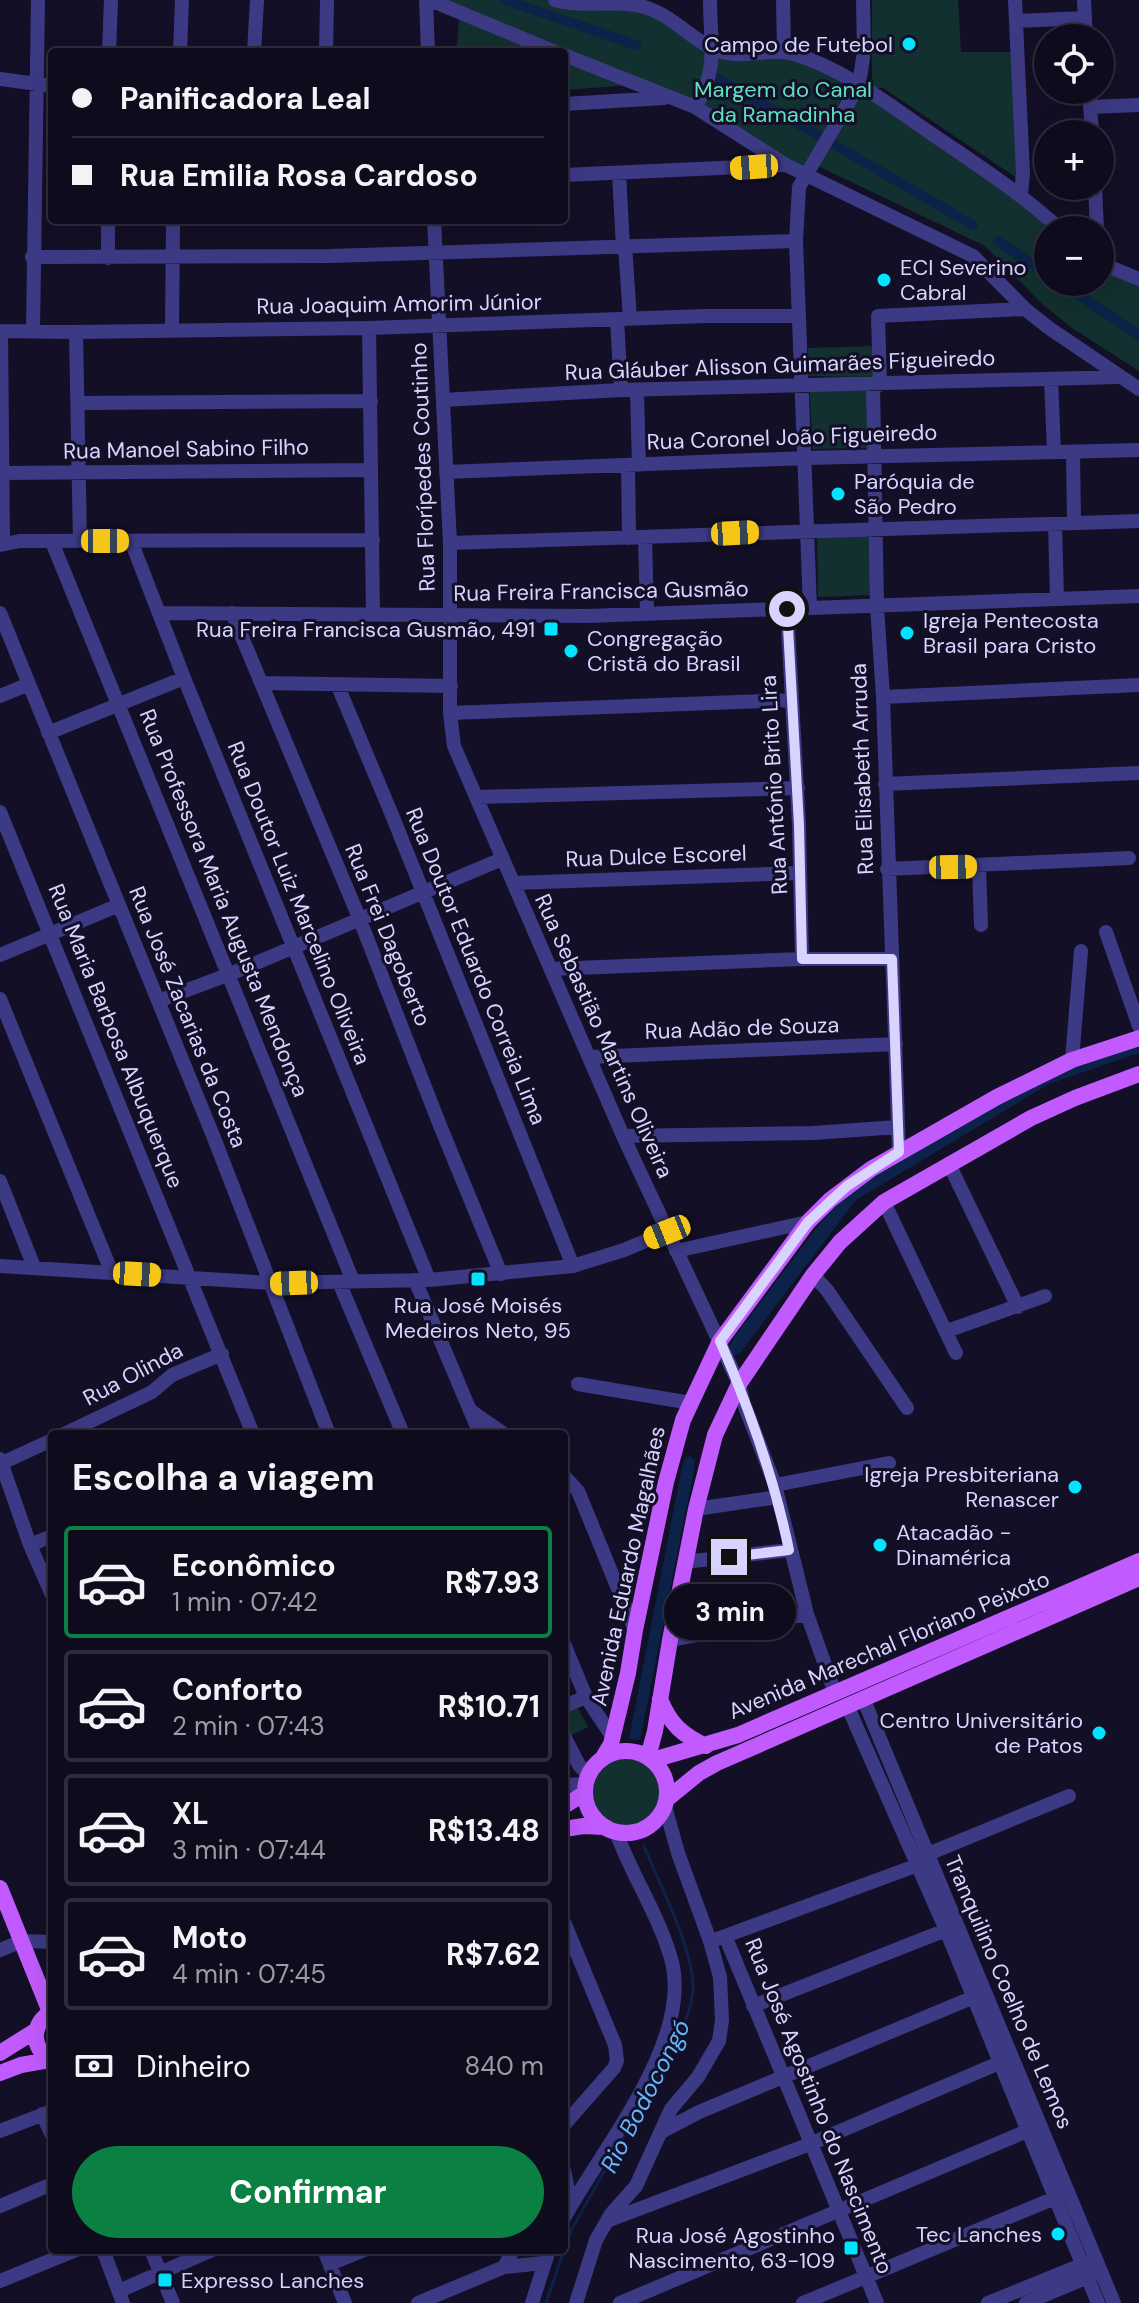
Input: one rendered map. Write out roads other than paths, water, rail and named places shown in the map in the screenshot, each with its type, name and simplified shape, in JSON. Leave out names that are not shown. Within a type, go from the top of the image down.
[{"type":"main road","name":"Avenida Eduardo Magalhães","points":[[602,1759],[613,1738],[676,1439],[720,1341],[808,1222],[847,1186],[899,1152],[997,1097],[1072,1060],[1139,1038]]},
{"type":"main road","points":[[650,1758],[685,1562],[715,1435],[739,1384],[813,1275],[840,1242],[884,1202],[1042,1113],[1139,1074]]},
{"type":"main road","name":"Avenida Marechal Floriano Peixoto","points":[[666,1803],[708,1768],[841,1699],[1139,1561]]},
{"type":"main road","name":"Avenida Marechal Floriano Peixoto","points":[[650,1758],[706,1746],[841,1699],[863,1698],[1139,1578]]},
{"type":"main road","points":[[660,1699],[675,1727],[684,1736],[706,1746]]},
{"type":"main road","points":[[568,1802],[586,1784],[602,1759],[624,1751],[650,1758],[665,1778],[666,1803],[655,1823],[643,1830],[630,1833],[584,1826],[568,1828]]},
{"type":"main road","points":[[586,1784],[587,1806],[594,1818],[610,1830]]},
{"type":"main road","points":[[0,1888],[48,2005]]},
{"type":"main road","points":[[0,2053],[35,2031],[41,2019],[48,2014]]},
{"type":"main road","points":[[35,2031],[37,2047],[48,2057]]},
{"type":"main road","points":[[0,2073],[21,2065],[48,2060]]},
{"type":"street","points":[[33,330],[32,257],[45,84],[38,0]]},
{"type":"street","points":[[109,48],[111,0]]},
{"type":"street","points":[[180,48],[182,0]]},
{"type":"street","points":[[254,48],[257,0]]},
{"type":"street","points":[[326,48],[327,0]]},
{"type":"street","points":[[428,48],[428,0],[545,48]]},
{"type":"street","points":[[695,107],[710,81],[712,70],[710,0]]},
{"type":"street","points":[[783,0],[784,51]]},
{"type":"street","points":[[810,608],[797,199],[805,175],[859,85],[864,51],[863,0]]},
{"type":"street","points":[[1015,0],[1023,165],[1021,194]]},
{"type":"street","points":[[1084,0],[1085,24]]},
{"type":"street","points":[[559,1],[638,3],[666,16],[710,48],[733,55],[784,51],[807,58],[859,85],[1021,194],[1045,216]]},
{"type":"street","points":[[1016,21],[1085,18]]},
{"type":"street","points":[[568,57],[695,107],[786,165],[971,255],[1025,309],[1139,389]]},
{"type":"street","points":[[0,79],[45,84]]},
{"type":"street","points":[[568,104],[672,97]]},
{"type":"street","points":[[1090,104],[1091,120]]},
{"type":"street","points":[[1090,107],[1139,105]]},
{"type":"street","points":[[568,175],[786,165]]},
{"type":"street","points":[[619,173],[624,246],[621,390]]},
{"type":"street","points":[[108,224],[108,258]]},
{"type":"street","points":[[172,330],[170,257],[173,224]]},
{"type":"street","name":"Rua Florípedes Coutinho","points":[[434,224],[451,616]]},
{"type":"street","points":[[32,257],[436,252],[796,241]]},
{"type":"street","points":[[1114,269],[1139,279]]},
{"type":"street","name":"Rua Elisabeth Arruda","points":[[899,1152],[877,606],[875,456],[878,316],[1025,309]]},
{"type":"street","name":"Rua Joaquim Amorim Júnior","points":[[1,331],[369,328],[799,316]]},
{"type":"street","points":[[369,328],[373,615]]},
{"type":"street","points":[[1,331],[2,545],[80,541],[373,540]]},
{"type":"street","points":[[76,332],[80,541]]},
{"type":"street","name":"Rua Gláuber Alisson Guimarães Figueiredo","points":[[443,400],[621,390],[637,392],[1118,377]]},
{"type":"street","points":[[1051,379],[1054,452]]},
{"type":"street","points":[[629,538],[637,392]]},
{"type":"street","points":[[78,403],[371,401]]},
{"type":"street","name":"Rua Coronel João Figueiredo","points":[[446,472],[805,458],[1139,450]]},
{"type":"street","points":[[1073,452],[1074,522]]},
{"type":"street","name":"Rua Manoel Sabino Filho","points":[[1,473],[371,470]]},
{"type":"street","points":[[450,543],[1139,521]]},
{"type":"street","points":[[1055,524],[1057,598]]},
{"type":"street","points":[[645,537],[647,613]]},
{"type":"street","name":"Rua Doutor Luiz Marcelino Oliveira","points":[[131,541],[295,946],[478,1430]]},
{"type":"street","name":"Rua Professora Maria Augusta Mendonça","points":[[52,542],[230,974],[402,1430]]},
{"type":"street","name":"Rua Freira Francisca Gusmão","points":[[159,613],[451,616],[647,613],[1139,596]]},
{"type":"street","name":"Rua António Brito Lira","points":[[787,609],[798,788],[802,959]]},
{"type":"street","name":"Rua Frei Dagoberto","points":[[232,613],[360,920],[501,1274]]},
{"type":"street","name":"Rua Sebastião Martins Oliveira","points":[[451,616],[450,713],[454,746],[623,1136],[739,1384],[777,1491],[807,1614],[841,1699]]},
{"type":"street","name":"Rua José Zacarias da Costa","points":[[1,617],[158,1001],[327,1430]]},
{"type":"street","points":[[48,733],[184,678]]},
{"type":"street","points":[[261,683],[451,686]]},
{"type":"street","points":[[0,696],[29,684]]},
{"type":"street","name":"Rua Doutor Eduardo Correia Lima","points":[[337,684],[573,1266]]},
{"type":"street","points":[[883,697],[1139,685]]},
{"type":"street","points":[[450,713],[792,700]]},
{"type":"street","points":[[885,784],[1139,773]]},
{"type":"street","points":[[477,797],[798,788]]},
{"type":"street","name":"Rua Maria Barbosa Albuquerque","points":[[0,812],[251,1430]]},
{"type":"street","points":[[887,869],[1129,858]]},
{"type":"street","points":[[158,1001],[230,974],[502,859]]},
{"type":"street","points":[[979,867],[981,925]]},
{"type":"street","name":"Rua Dulce Escorel","points":[[513,883],[800,873]]},
{"type":"street","points":[[0,955],[119,905]]},
{"type":"street","points":[[1106,932],[1139,1026]]},
{"type":"street","points":[[1072,1060],[1081,951]]},
{"type":"street","points":[[551,969],[802,959],[892,959]]},
{"type":"street","points":[[0,999],[112,1273]]},
{"type":"street","name":"Rua Adão de Souza","points":[[590,1057],[896,1044]]},
{"type":"street","points":[[623,1136],[813,1133],[898,1127]]},
{"type":"street","points":[[949,1164],[1018,1307]]},
{"type":"street","points":[[0,1181],[34,1267]]},
{"type":"street","points":[[884,1202],[956,1353]]},
{"type":"street","points":[[676,1251],[808,1222]]},
{"type":"street","points":[[0,1266],[271,1283],[422,1280],[573,1266],[667,1232]]},
{"type":"street","points":[[813,1275],[827,1290],[907,1408]]},
{"type":"street","points":[[0,1276],[191,1278]]},
{"type":"street","points":[[947,1331],[1045,1296]]},
{"type":"street","name":"Rua Olinda","points":[[72,1430],[152,1392],[172,1375],[222,1354]]},
{"type":"street","points":[[578,1384],[691,1403]]},
{"type":"street","points":[[471,1411],[498,1430]]},
{"type":"street","points":[[48,1442],[1,1461],[30,1545],[48,1586]]},
{"type":"street","points":[[696,1509],[889,1463]]},
{"type":"street","points":[[568,1480],[578,1491],[635,1630]]},
{"type":"street","points":[[30,1545],[48,1538]]},
{"type":"street","points":[[685,1562],[789,1550]]},
{"type":"street","points":[[670,1640],[807,1614]]},
{"type":"street","points":[[568,1654],[586,1697],[613,1738]]},
{"type":"street","points":[[568,1704],[586,1697]]},
{"type":"street","name":"Tranquilino Coelho de Lemos","points":[[863,1698],[957,1943],[1058,2165],[1091,2268]]},
{"type":"street","name":"Tranquilino Coelho de Lemos","points":[[841,1699],[925,1860],[946,1930],[957,1943],[999,2063],[1055,2198],[1091,2268],[1114,2303]]},
{"type":"street","points":[[568,1744],[586,1784],[568,1785]]},
{"type":"street","name":"Rua José Agostinho do Nascimento","points":[[877,2303],[753,2006],[718,1939],[925,1860],[1069,1796]]},
{"type":"street","points":[[576,2303],[588,2258],[606,2222],[636,2186],[671,2109],[698,2077],[719,2041],[722,2020],[718,1939],[678,1853],[666,1803]]},
{"type":"street","points":[[568,2210],[661,2050],[674,2007],[675,1981],[668,1950],[610,1830]]},
{"type":"street","points":[[753,2006],[946,1930]]},
{"type":"street","points":[[568,1932],[617,2061],[609,2076],[568,2118]]},
{"type":"street","points":[[0,1950],[22,1941],[48,1942]]},
{"type":"street","points":[[663,2131],[699,2112],[974,1997]]},
{"type":"street","points":[[606,2222],[810,2144],[999,2063]]},
{"type":"street","points":[[0,2131],[47,2112]]},
{"type":"street","points":[[620,2303],[1027,2131]]},
{"type":"street","points":[[0,2206],[48,2186]]},
{"type":"street","points":[[803,2303],[1055,2198]]},
{"type":"street","points":[[0,2281],[66,2254]]},
{"type":"street","points":[[105,2254],[121,2297],[160,2271],[202,2254]]},
{"type":"street","points":[[153,2254],[173,2303]]},
{"type":"street","points":[[504,2267],[511,2254]]},
{"type":"street","points":[[327,2257],[345,2303]]},
{"type":"street","points":[[418,2303],[504,2267],[546,2257]]},
{"type":"street","points":[[532,2303],[546,2257]]},
{"type":"street","points":[[988,2303],[1091,2268]]},
{"type":"street","points":[[1026,2303],[1091,2268]]},
{"type":"street","points":[[1091,2268],[1098,2303]]},
{"type":"water","points":[[1139,1043],[1139,1053],[1049,1084],[856,1200],[740,1353],[729,1359],[727,1351],[735,1336],[843,1193],[1041,1077]]},
{"type":"water","points":[[690,1456],[695,1461],[694,1470],[640,1740],[629,1739],[682,1467],[685,1458]]},
{"type":"waterway","points":[[505,0],[636,45]]},
{"type":"waterway","points":[[712,76],[820,136]]},
{"type":"waterway","points":[[833,144],[973,225]]},
{"type":"waterway","points":[[998,241],[1034,265]]},
{"type":"waterway","points":[[1080,296],[1139,335]]},
{"type":"waterway","name":"Rio Bodocongó","points":[[568,2239],[679,2037],[691,2002],[692,1973],[688,1955],[644,1846]]},
{"type":"waterway","name":"Rio Bodocongó","points":[[546,2303],[563,2254]]},
{"type":"place","name":"Campo de Futebol","points":[[909,44]]},
{"type":"place","name":"ECI Severino Cabral","points":[[884,280]]},
{"type":"place","name":"Paróquia de São Pedro","points":[[838,494]]},
{"type":"place","name":"Rua Freira Francisca Gusmão, 491","points":[[551,629]]},
{"type":"place","name":"Igreja Pentecosta Brasil para Cristo","points":[[907,633]]},
{"type":"place","name":"Congregação Cristã do Brasil","points":[[571,651]]},
{"type":"place","name":"Rua José Moisés Medeiros Neto, 95","points":[[478,1279]]},
{"type":"place","name":"Igreja Presbiteriana Renascer","points":[[1075,1487]]},
{"type":"place","name":"Atacadão - Dinamérica","points":[[880,1545]]},
{"type":"place","name":"Centro Universitário de Patos","points":[[1099,1733]]},
{"type":"place","name":"Tec Lanches","points":[[1058,2234]]},
{"type":"place","name":"Rua José Agostinho Nascimento, 63-109","points":[[851,2248]]},
{"type":"place","name":"Expresso Lanches","points":[[165,2280]]},
{"type":"park label","name":"Margem do Canal da Ramadinha","points":[[783,102]]}]
